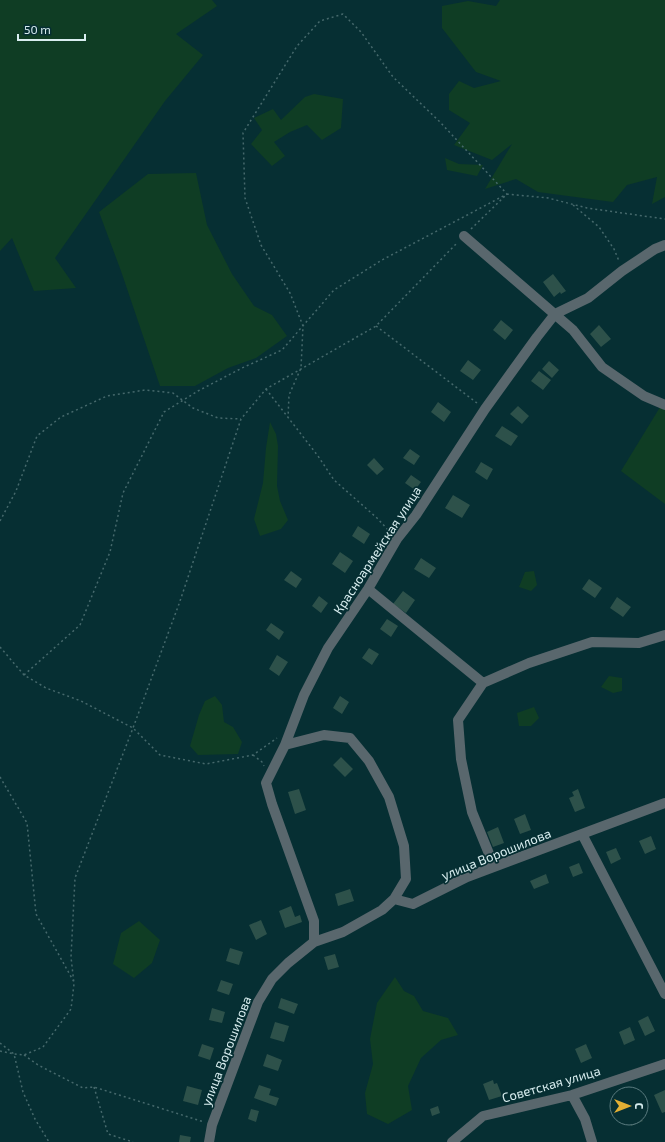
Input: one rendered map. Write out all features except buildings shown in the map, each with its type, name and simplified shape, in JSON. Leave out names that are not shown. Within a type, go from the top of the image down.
[{"type":"street","points":[[464,236],[574,330],[602,368],[644,396],[665,405]]},
{"type":"street","name":"Красноармейская улица","points":[[314,942],[314,921],[272,804],[266,783],[282,741],[304,695],[328,648],[368,590],[397,540],[416,515],[485,409],[555,314],[588,298],[622,271],[655,249],[665,245]]},
{"type":"street","points":[[368,590],[483,683]]},
{"type":"street","points":[[494,866],[472,812],[461,759],[458,720],[483,683],[529,663],[592,642],[639,643],[665,635]]},
{"type":"street","points":[[282,741],[324,735],[350,738],[369,761],[389,797],[404,846],[406,878],[394,899]]},
{"type":"street","name":"улица Ворошилова","points":[[209,1142],[212,1125],[258,1002],[272,979],[288,963],[314,942],[343,932],[382,910],[394,899],[413,904],[467,877],[494,866],[665,803]]},
{"type":"street","points":[[582,834],[665,994]]},
{"type":"street","name":"Советская улица","points":[[452,1142],[483,1116],[572,1095],[665,1064]]},
{"type":"street","points":[[572,1095],[586,1119],[592,1142]]},
{"type":"path","points":[[288,418],[289,395],[301,368],[303,326],[290,292],[261,245],[245,198],[243,133],[297,46],[320,21],[343,14],[361,32],[393,77],[440,122],[507,194]]},
{"type":"path","points":[[0,1051],[24,1055],[42,1047],[71,1009],[74,984],[71,957],[75,878],[179,604],[241,419],[266,389],[376,326],[507,194]]},
{"type":"path","points":[[24,675],[80,625],[110,552],[123,493],[164,412],[242,368],[282,350],[334,290],[382,260],[507,194],[548,198],[587,208],[665,219]]},
{"type":"path","points":[[571,204],[599,227],[614,249],[622,271]]},
{"type":"path","points":[[376,326],[485,409]]},
{"type":"path","points":[[266,389],[318,456],[334,480],[377,518],[397,540]]},
{"type":"path","points":[[0,521],[16,491],[37,436],[61,417],[107,396],[145,390],[173,393],[193,408],[218,418],[241,419]]},
{"type":"path","points":[[0,647],[24,675],[46,688],[81,700],[133,728],[160,755],[206,764],[253,756],[282,741]]},
{"type":"path","points":[[0,777],[27,823],[36,914],[74,984]]},
{"type":"path","points":[[0,1043],[14,1054],[23,1092],[35,1119],[48,1142]]},
{"type":"path","points":[[24,1055],[38,1065],[83,1088],[94,1087],[212,1125]]},
{"type":"path","points":[[94,1087],[108,1134],[133,1142]]},
{"type":"green space","points":[[0,0],[212,0],[217,6],[176,34],[203,55],[165,101],[55,258],[76,288],[34,291],[12,238],[0,251]]},
{"type":"green space","points":[[500,0],[665,0],[665,197],[652,204],[657,177],[627,185],[613,202],[538,192],[516,179],[485,189],[512,144],[492,160],[454,145],[470,123],[449,110],[449,94],[459,81],[474,88],[501,81],[476,72],[442,28],[442,6],[468,1],[496,6]]},
{"type":"green space","points":[[314,94],[343,99],[341,128],[322,140],[307,125],[290,132],[274,142],[285,156],[272,166],[251,144],[262,130],[254,118],[273,109],[281,120],[305,97]]},
{"type":"green space","points":[[445,158],[459,164],[483,165],[477,176],[447,170]]},
{"type":"green space","points":[[196,173],[207,225],[232,274],[254,306],[272,315],[287,336],[256,358],[228,368],[195,386],[160,386],[121,271],[99,212],[148,174]]},
{"type":"green space","points":[[665,399],[665,504],[621,471]]},
{"type":"green space","points":[[270,422],[276,434],[278,446],[277,486],[280,501],[288,520],[281,529],[260,536],[254,519],[263,483]]},
{"type":"green space","points":[[534,571],[537,585],[531,591],[519,587],[525,572]]},
{"type":"green space","points":[[609,676],[622,678],[622,691],[613,693],[601,687]]},
{"type":"green space","points":[[215,696],[222,705],[224,722],[233,727],[242,742],[238,754],[198,755],[190,746],[199,715],[205,701]]},
{"type":"green space","points":[[534,707],[539,718],[531,726],[519,726],[517,713]]},
{"type":"green space","points":[[139,921],[160,940],[152,963],[134,978],[113,964],[121,933]]},
{"type":"green space","points":[[395,977],[404,991],[414,996],[423,1011],[448,1018],[458,1035],[441,1040],[421,1058],[408,1086],[412,1110],[388,1124],[367,1114],[365,1093],[373,1064],[370,1039],[377,1003]]}]
